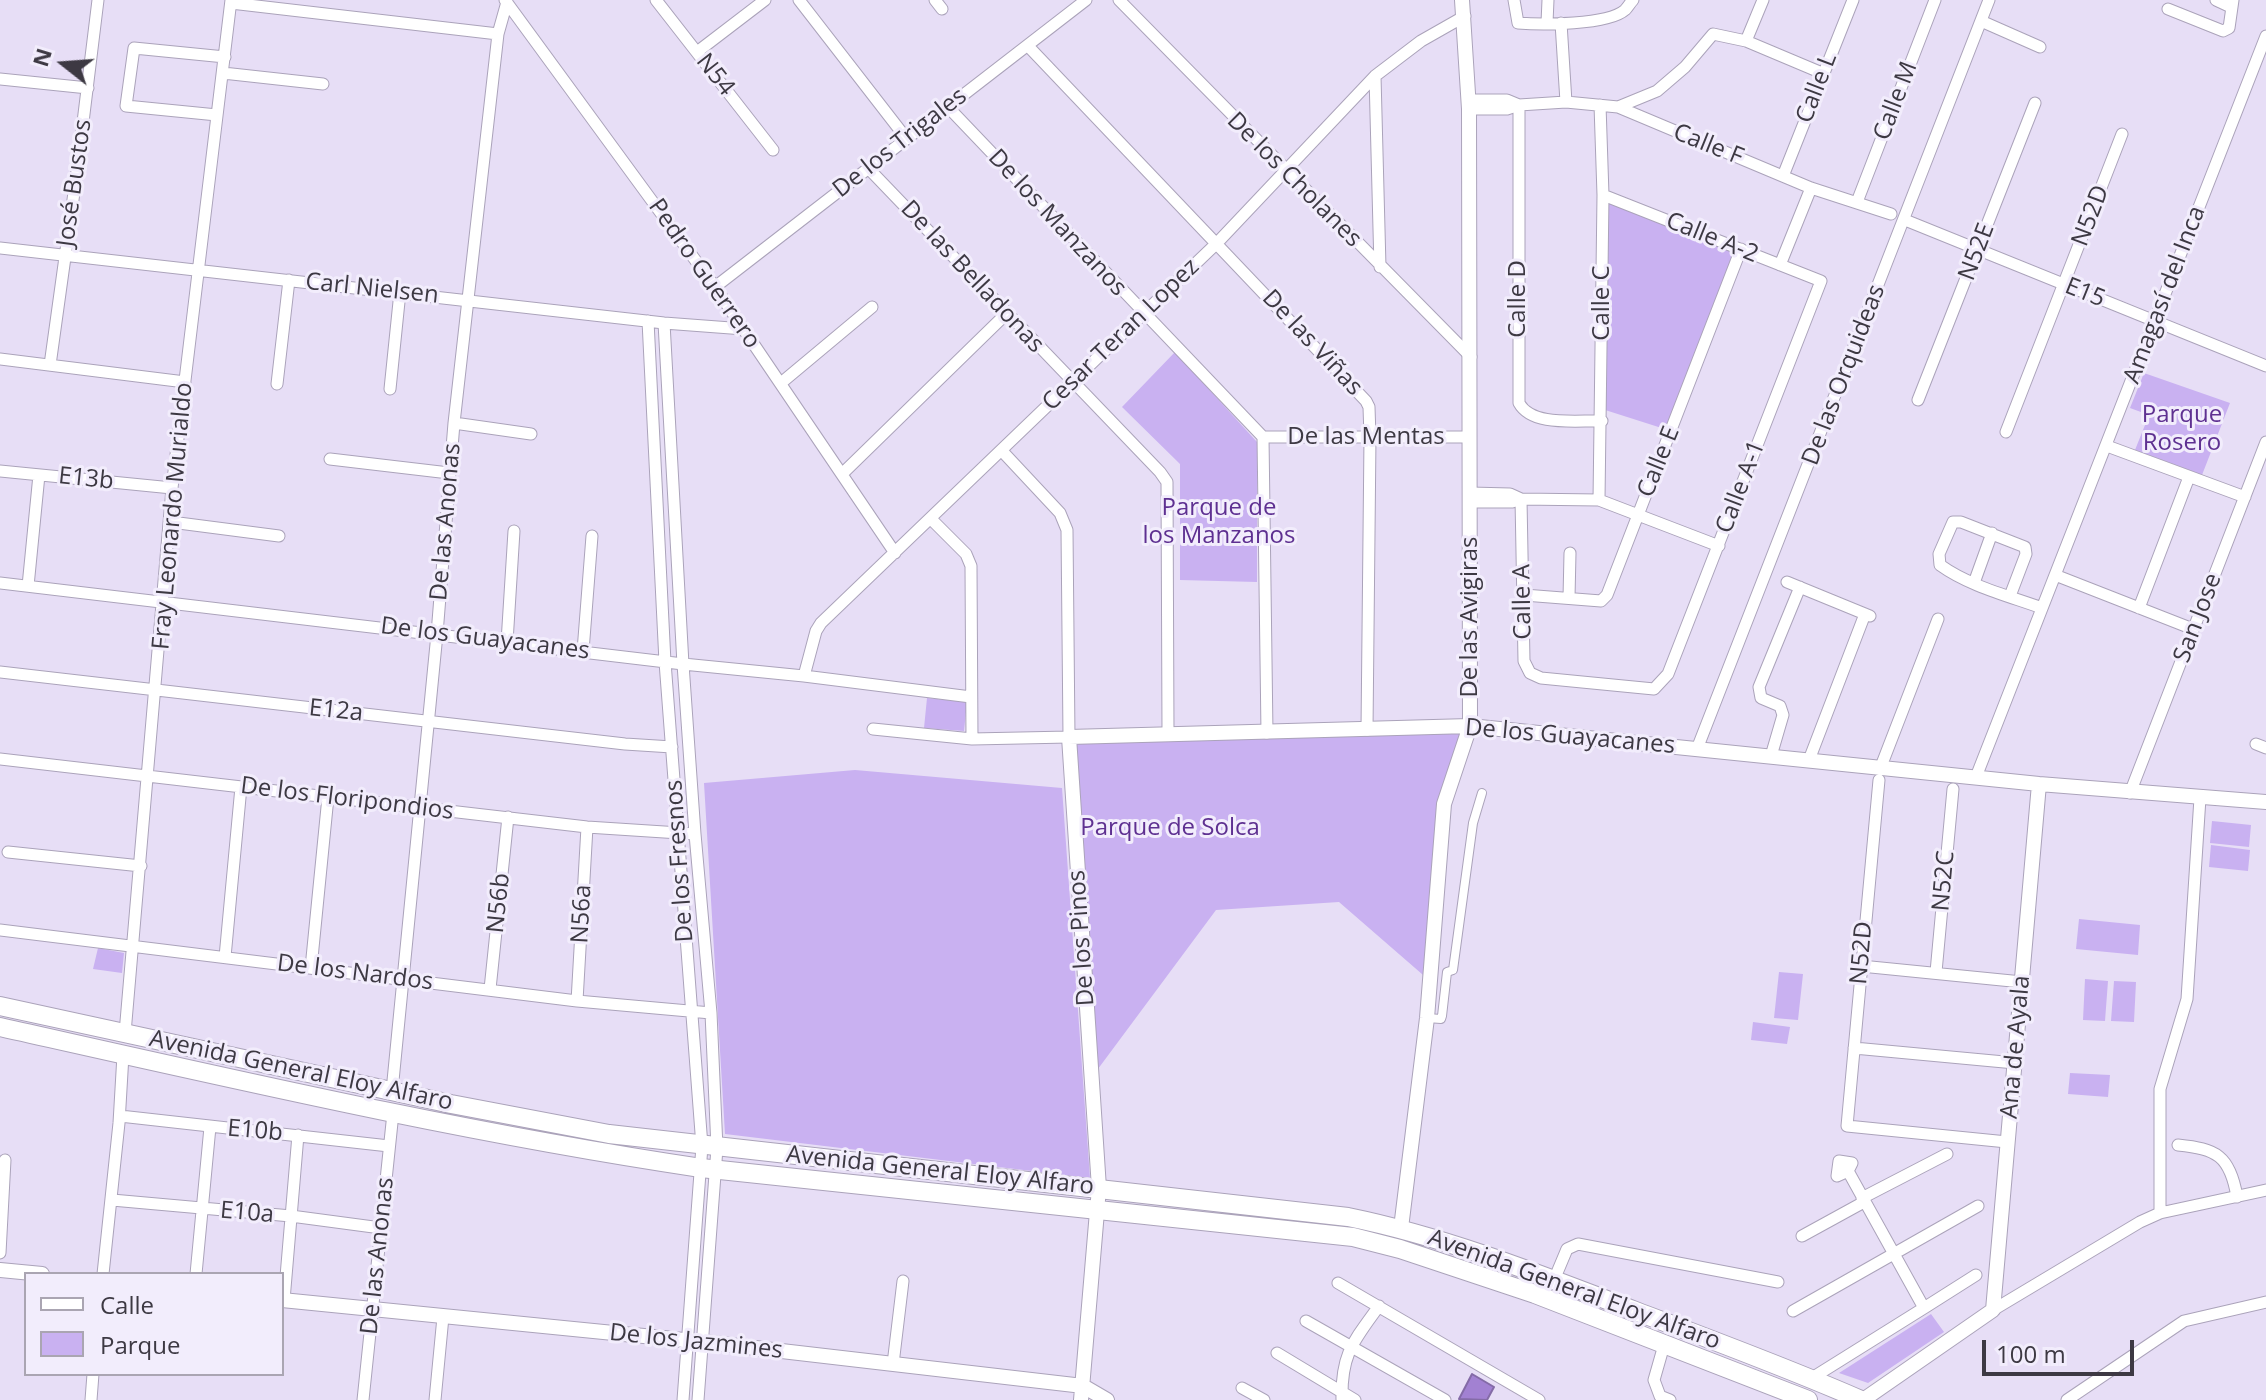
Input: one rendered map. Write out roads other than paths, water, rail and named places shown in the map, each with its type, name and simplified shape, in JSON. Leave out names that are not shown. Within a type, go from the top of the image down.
[{"type":"main road","name":"Avenida General Eloy Alfaro","points":[[0,1006],[392,1091],[609,1134],[1348,1217],[1401,1228],[1554,1280],[1862,1400]]},
{"type":"main road","name":"Avenida General Eloy Alfaro","points":[[0,1027],[393,1113],[633,1158],[708,1169],[1297,1230],[1377,1243],[1535,1294],[1808,1400]]},
{"type":"street","name":"José Bustos","points":[[50,365],[98,0]]},
{"type":"street","name":"N54","points":[[656,0],[773,150]]},
{"type":"street","points":[[697,52],[765,0]]},
{"type":"street","points":[[799,0],[906,138]]},
{"type":"street","name":"De los Trigales","points":[[715,287],[1086,0]]},
{"type":"street","name":"De los Cholanes","points":[[1119,0],[1471,357]]},
{"type":"street","name":"De las Avigiras","points":[[1401,1228],[1427,1018],[1444,804],[1470,726],[1469,105],[1462,0]]},
{"type":"street","points":[[1514,0],[1518,23],[1597,20],[1624,12],[1633,0]]},
{"type":"street","points":[[1547,23],[1548,0]]},
{"type":"street","points":[[1746,41],[1763,0]]},
{"type":"street","name":"Calle L","points":[[1783,176],[1853,0]]},
{"type":"street","name":"Calle M","points":[[1857,202],[1935,0]]},
{"type":"street","name":"De las Orquideas","points":[[1697,749],[1989,0]]},
{"type":"street","points":[[2168,9],[2223,31],[2229,28],[2232,19],[2232,4],[2216,0]]},
{"type":"street","points":[[231,1],[498,34]]},
{"type":"street","name":"Fray Leonardo Murialdo","points":[[125,1033],[135,946],[172,488],[231,1]]},
{"type":"street","name":"De las Anonas","points":[[392,1091],[437,634],[454,423],[498,34],[507,1]]},
{"type":"street","name":"Pedro Guerrero","points":[[507,1],[715,287],[895,553]]},
{"type":"street","name":"Cesar Teran Lopez","points":[[804,676],[821,623],[1217,243],[1375,76],[1421,41],[1465,16]]},
{"type":"street","points":[[1981,21],[2040,47]]},
{"type":"street","points":[[1561,23],[1566,102]]},
{"type":"street","points":[[1618,107],[1657,91],[1685,67],[1713,34],[1746,41],[1822,73]]},
{"type":"street","name":"Amagasí del Inca","points":[[1976,777],[2266,36]]},
{"type":"street","name":"De las Viñas","points":[[1028,46],[1369,407],[1367,730]]},
{"type":"street","points":[[217,115],[126,106],[134,48],[225,57]]},
{"type":"street","points":[[223,73],[323,84]]},
{"type":"street","points":[[1375,76],[1380,267]]},
{"type":"street","points":[[0,79],[88,88]]},
{"type":"street","name":"Calle F","points":[[1469,105],[1507,109],[1519,105],[1566,102],[1618,107],[1811,188],[1891,214]]},
{"type":"street","name":"N52E","points":[[1918,400],[2035,103]]},
{"type":"street","name":"Calle D","points":[[1519,105],[1519,403],[1524,412],[1539,418],[1602,421]]},
{"type":"street","name":"Calle C","points":[[1599,500],[1603,195],[1600,105]]},
{"type":"street","name":"De los Manzanos","points":[[947,106],[1263,437]]},
{"type":"street","name":"N52D","points":[[2006,432],[2122,134]]},
{"type":"street","name":"De las Belladonas","points":[[868,168],[1167,482],[1168,734]]},
{"type":"street","points":[[1780,265],[1811,188]]},
{"type":"street","name":"Calle A-2","points":[[1603,195],[1821,281]]},
{"type":"street","name":"E15","points":[[1905,220],[2266,366]]},
{"type":"street","name":"Carl Nielsen","points":[[0,248],[664,323],[744,329]]},
{"type":"street","name":"Calle E","points":[[1524,595],[1604,599],[1741,249]]},
{"type":"street","points":[[277,384],[289,280]]},
{"type":"street","name":"Calle A-1","points":[[1654,689],[1668,674],[1821,281]]},
{"type":"street","points":[[390,389],[400,292]]},
{"type":"street","points":[[781,383],[872,307]]},
{"type":"street","points":[[842,474],[1007,313]]},
{"type":"street","name":"De los Fresnos","points":[[648,321],[677,832],[692,1012],[710,1147]]},
{"type":"street","name":"De los Fresnos","points":[[664,323],[683,664],[711,1013],[710,1147],[696,1341],[698,1400]]},
{"type":"street","points":[[0,359],[185,382]]},
{"type":"street","points":[[454,423],[531,434]]},
{"type":"street","points":[[1263,437],[1267,733]]},
{"type":"street","name":"De las Mentas","points":[[1263,437],[1470,437]]},
{"type":"street","name":"San Jose","points":[[2130,793],[2245,497],[2262,464],[2266,442]]},
{"type":"street","points":[[2107,446],[2245,497]]},
{"type":"street","name":"De los Pinos","points":[[1002,451],[1060,513],[1067,530],[1069,737],[1099,1188],[1082,1393]]},
{"type":"street","points":[[330,459],[449,473]]},
{"type":"street","name":"E13b","points":[[0,471],[172,488]]},
{"type":"street","points":[[28,586],[39,475]]},
{"type":"street","points":[[2139,608],[2189,477]]},
{"type":"street","points":[[657,484],[673,483]]},
{"type":"street","points":[[1470,497],[1512,502],[1521,499],[1599,500],[1719,546]]},
{"type":"street","name":"Calle A","points":[[1521,499],[1524,661],[1530,673],[1541,678],[1654,689]]},
{"type":"street","points":[[931,519],[966,554],[971,566],[972,739]]},
{"type":"street","points":[[171,522],[279,536]]},
{"type":"street","points":[[2010,596],[2026,554],[2025,547],[1961,522],[1953,522],[1939,554],[1940,565],[1974,583],[2042,608]]},
{"type":"street","points":[[507,642],[514,531]]},
{"type":"street","points":[[1974,583],[1992,533]]},
{"type":"street","points":[[583,651],[592,536]]},
{"type":"street","points":[[1569,598],[1570,553]]},
{"type":"street","points":[[2055,575],[2193,629]]},
{"type":"street","points":[[1787,582],[1868,615],[1809,760]]},
{"type":"street","name":"De los Guayacanes","points":[[0,583],[971,697]]},
{"type":"street","points":[[1771,756],[1783,715],[1780,706],[1761,698],[1759,687],[1800,587]]},
{"type":"street","points":[[662,591],[679,590]]},
{"type":"street","name":"N52D","points":[[1938,619],[1880,775],[1847,1126],[2007,1142]]},
{"type":"street","name":"E12a","points":[[0,672],[672,747]]},
{"type":"street","name":"De los Guayacanes","points":[[873,729],[972,739],[1470,726],[1809,760],[1880,775],[1976,777],[2130,793],[2266,802]]},
{"type":"street","name":"De los Floripondios","points":[[0,759],[587,827],[695,834]]},
{"type":"street","name":"Ana de Ayala","points":[[1993,1310],[2039,784]]},
{"type":"street","points":[[225,957],[241,787]]},
{"type":"street","name":"N52C","points":[[1936,972],[1953,789]]},
{"type":"street","points":[[1427,1018],[1441,1019],[1442,1016],[1447,972],[1453,970],[1473,823],[1482,793]]},
{"type":"street","points":[[311,968],[328,797]]},
{"type":"street","points":[[2160,1213],[2160,1089],[2187,999],[2200,798]]},
{"type":"street","name":"N56b","points":[[490,989],[508,817]]},
{"type":"street","name":"N56a","points":[[577,1001],[587,827]]},
{"type":"street","points":[[8,852],[141,866]]},
{"type":"street","name":"De los Nardos","points":[[0,930],[577,1001],[711,1013]]},
{"type":"street","points":[[1861,966],[2022,982]]},
{"type":"street","points":[[1854,1048],[2015,1063]]},
{"type":"street","points":[[103,1272],[120,1116],[123,1055]]},
{"type":"street","name":"De las Anonas","points":[[363,1400],[393,1113]]},
{"type":"street","name":"E10b","points":[[120,1116],[389,1146]]},
{"type":"street","points":[[196,1272],[210,1127]]},
{"type":"street","points":[[284,1290],[298,1135]]},
{"type":"street","points":[[2178,1145],[2214,1152],[2230,1171],[2237,1197]]},
{"type":"street","points":[[1802,1236],[1947,1154]]},
{"type":"street","points":[[0,1253],[5,1160]]},
{"type":"street","points":[[1848,1171],[1924,1308]]},
{"type":"street","points":[[1862,1400],[1993,1310],[2104,1242],[2160,1213],[2266,1190]]},
{"type":"street","name":"E10a","points":[[112,1200],[291,1216],[381,1228]]},
{"type":"street","points":[[1793,1311],[1978,1206]]},
{"type":"street","points":[[1554,1280],[1567,1249],[1578,1244],[1778,1282]]},
{"type":"street","points":[[0,1270],[24,1272]]},
{"type":"street","points":[[1812,1378],[1976,1275]]},
{"type":"street","points":[[893,1364],[903,1281]]},
{"type":"street","points":[[1338,1283],[1539,1400]]},
{"type":"street","name":"De los Jazmines","points":[[284,1300],[893,1364],[1082,1393],[1107,1400]]},
{"type":"street","points":[[2067,1400],[2184,1321],[2266,1302]]},
{"type":"street","points":[[1342,1396],[1344,1366],[1350,1346],[1379,1306]]},
{"type":"street","points":[[435,1400],[443,1317]]},
{"type":"street","points":[[1306,1321],[1445,1400]]},
{"type":"street","name":"De los Fresnos","points":[[683,1400],[696,1341]]},
{"type":"street","points":[[1664,1345],[1654,1380],[1660,1396],[1670,1400]]},
{"type":"street","points":[[1277,1353],[1342,1396],[1355,1400]]},
{"type":"street","points":[[91,1400],[93,1376]]},
{"type":"street","points":[[1242,1388],[1264,1400]]},
{"type":"park label","name":"Parque Rosero","points":[[2182,429]]},
{"type":"park label","name":"Parque de los Manzanos","points":[[1219,522]]},
{"type":"park label","name":"Parque de Solca","points":[[1170,828]]}]
